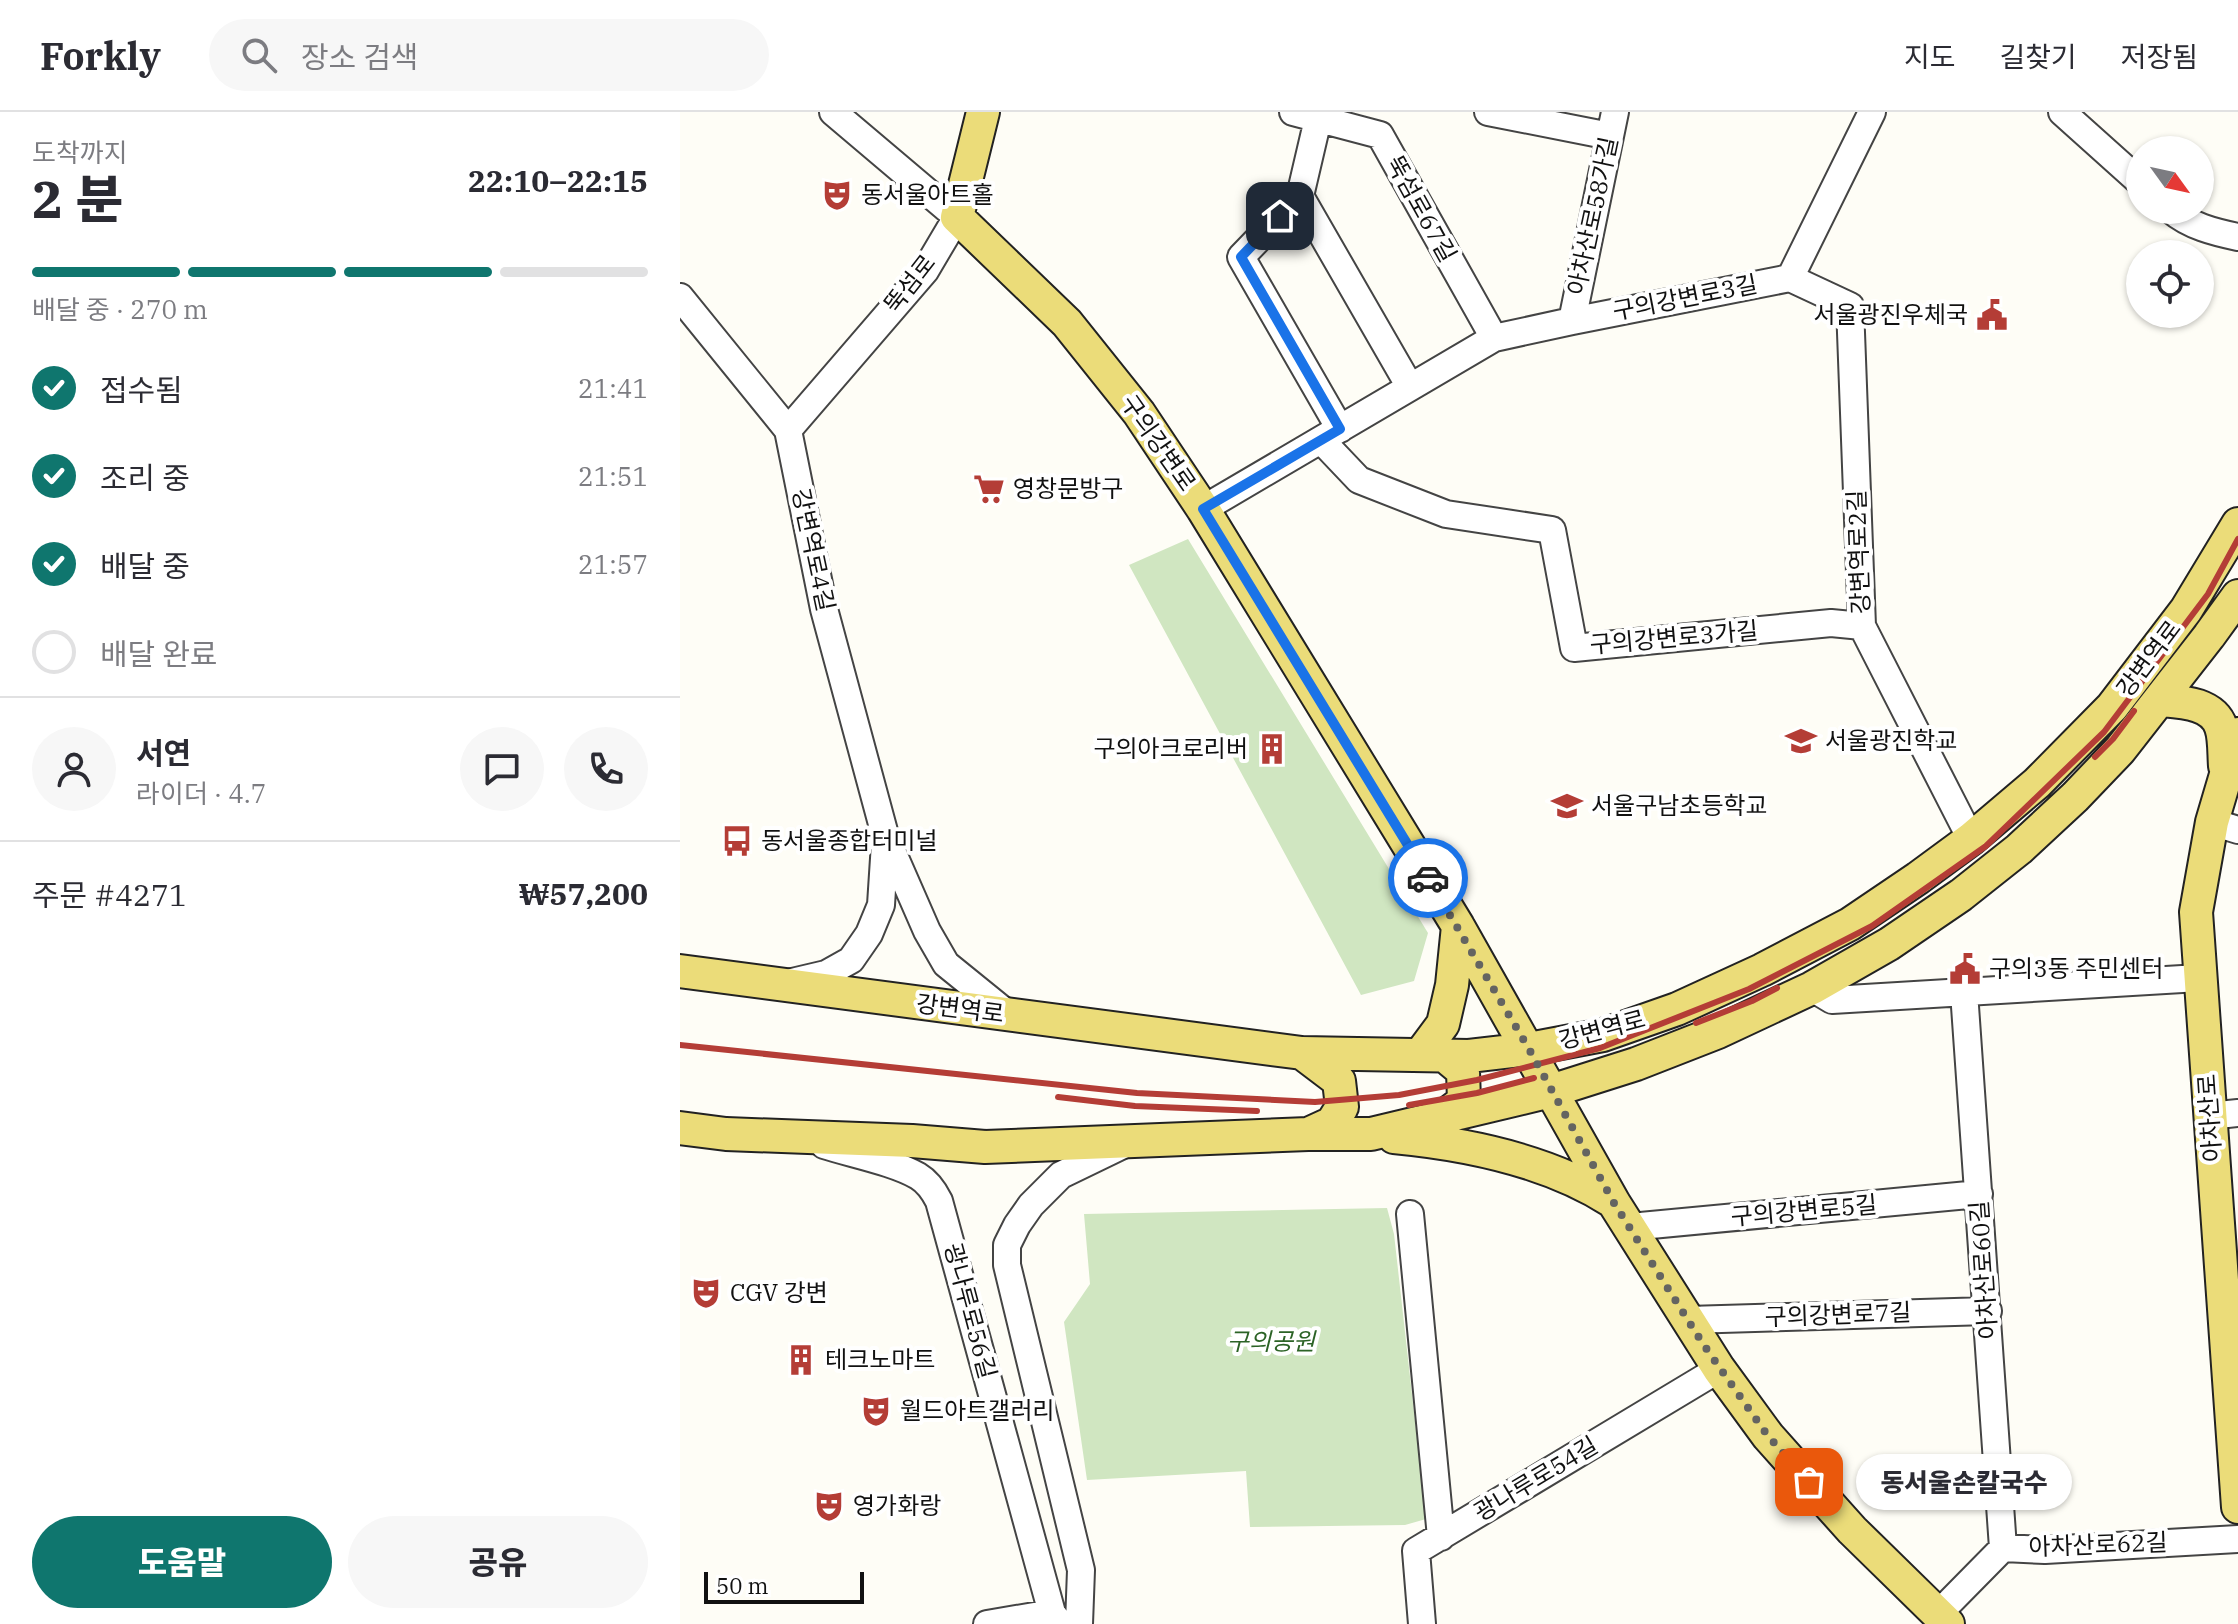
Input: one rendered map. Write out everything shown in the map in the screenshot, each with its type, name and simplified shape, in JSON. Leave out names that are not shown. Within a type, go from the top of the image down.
[{"type":"main road","name":"뚝섬로","points":[[957,217],[983,112]]},
{"type":"main road","name":"구의강변로","points":[[957,217],[1067,323],[1139,413],[1203,509],[1458,926],[1622,1215],[1719,1369],[1768,1436],[1799,1471],[1852,1530],[1943,1619]]},
{"type":"main road","name":"강변역로","points":[[680,971],[1302,1053],[1485,1055],[1603,1035],[1677,1009],[1762,970],[1850,924],[1971,839],[2037,783],[2112,707],[2186,610],[2238,524]]},
{"type":"main road","name":"강변역로","points":[[680,1128],[726,1134],[985,1147],[1371,1134],[1551,1091],[1636,1064],[1704,1038],[1812,988],[1889,944],[1961,895],[2019,849],[2120,750],[2238,596]]},
{"type":"main road","points":[[2160,700],[2188,703],[2206,709],[2221,726],[2226,777]]},
{"type":"main road","name":"아차산로","points":[[2238,734],[2226,777],[2225,826],[2196,912],[2199,978],[2224,1115],[2238,1507]]},
{"type":"main road","points":[[1443,1117],[1464,1101],[1463,1071],[1433,1055],[1452,985],[1458,926]]},
{"type":"main road","points":[[1302,1053],[1339,1081],[1342,1107],[1332,1123],[1308,1134]]},
{"type":"main road","points":[[1371,1134],[1422,1139],[1510,1157],[1590,1187],[1622,1215]]},
{"type":"street","name":"구의강변로","points":[[833,112],[957,217]]},
{"type":"street","points":[[1488,112],[1612,124]]},
{"type":"street","name":"구의강변로3길","points":[[1203,509],[1494,338],[1790,278],[1872,112]]},
{"type":"street","points":[[2062,112],[2126,169]]},
{"type":"street","name":"뚝섬로67길","points":[[1300,196],[1306,116],[1382,124],[1494,338]]},
{"type":"street","name":"아차산로58가길","points":[[1572,321],[1612,124]]},
{"type":"street","points":[[1331,434],[1241,257],[1300,196],[1410,387]]},
{"type":"street","name":"뚝섬로","points":[[788,430],[925,271],[957,217]]},
{"type":"street","points":[[2194,224],[2238,237]]},
{"type":"street","name":"강변역로2길","points":[[1790,278],[1850,306],[1862,626],[1971,839]]},
{"type":"street","name":"강변역로4길","points":[[680,297],[788,430],[824,609],[885,835],[927,931],[946,964],[1009,1015]]},
{"type":"street","name":"구의강변로3가길","points":[[1331,434],[1359,480],[1446,514],[1552,530],[1574,648],[1831,623],[1862,626]]},
{"type":"street","name":"강변역로4길","points":[[777,985],[826,974],[851,960],[869,934],[881,905],[885,835]]},
{"type":"street","points":[[1812,988],[1832,1000],[2199,978]]},
{"type":"street","name":"아차산로60길","points":[[1964,992],[2003,1548]]},
{"type":"street","name":"광나루로56길","points":[[794,1136],[909,1172],[931,1187],[939,1201],[1056,1618]]},
{"type":"street","name":"광나루로56길","points":[[1079,1624],[1081,1570],[1007,1265],[1007,1245],[1031,1205],[1061,1175],[1131,1140]]},
{"type":"street","name":"구의강변로5길","points":[[1622,1215],[1979,1194]]},
{"type":"street","points":[[1410,1214],[1441,1537]]},
{"type":"street","name":"구의강변로7길","points":[[1688,1320],[1988,1311]]},
{"type":"street","name":"광나루로54길","points":[[1422,1624],[1416,1551],[1719,1369]]},
{"type":"street","name":"아차산로62길","points":[[1943,1619],[2003,1548],[2045,1550],[2238,1539]]},
{"type":"street","points":[[987,1624],[1056,1618]]},
{"type":"green space","name":"구의아크로리버","points":[[1188,539],[1428,933],[1414,981],[1361,995],[1129,565]]},
{"type":"green space","name":"구의공원","points":[[1387,1208],[1394,1234],[1426,1519],[1405,1525],[1250,1527],[1246,1471],[1087,1480],[1064,1322],[1090,1284],[1084,1214]]},
{"type":"railway","points":[[680,1045],[1137,1093],[1315,1102],[1399,1095],[1477,1080],[1600,1048],[1749,989],[1872,926],[1986,846],[2104,732],[2208,594],[2238,539]]},
{"type":"railway","points":[[2095,757],[2134,711]]},
{"type":"railway","points":[[1696,1023],[1777,988]]},
{"type":"railway","points":[[1409,1105],[1477,1093],[1534,1078]]},
{"type":"railway","points":[[1058,1097],[1135,1106],[1257,1111]]},
{"type":"way so far","points":[[1428,878],[1529,1049],[1614,1203],[1719,1369],[1768,1436],[1809,1482]]},
{"type":"place","name":"동서울아트홀","points":[[837,195]]},
{"type":"place","name":"서울광진우체국","points":[[1992,315]]},
{"type":"place","name":"영창문방구","points":[[989,489]]},
{"type":"place","name":"서울광진학교","points":[[1801,741]]},
{"type":"place","name":"구의아크로리버","points":[[1272,749]]},
{"type":"place","name":"서울구남초등학교","points":[[1567,806]]},
{"type":"place","name":"동서울종합터미널","points":[[737,841]]},
{"type":"place","name":"구의3동 주민센터","points":[[1965,969]]},
{"type":"place","name":"CGV 강변","points":[[706,1293]]},
{"type":"place","name":"테크노마트","points":[[801,1360]]},
{"type":"place","name":"월드아트갤러리","points":[[876,1411]]},
{"type":"place","name":"동서울손칼국수","points":[[1809,1482]]},
{"type":"place","name":"영가화랑","points":[[829,1506]]},
{"type":"route","points":[[1280,216],[1241,257],[1340,429],[1203,509],[1428,878]]}]
